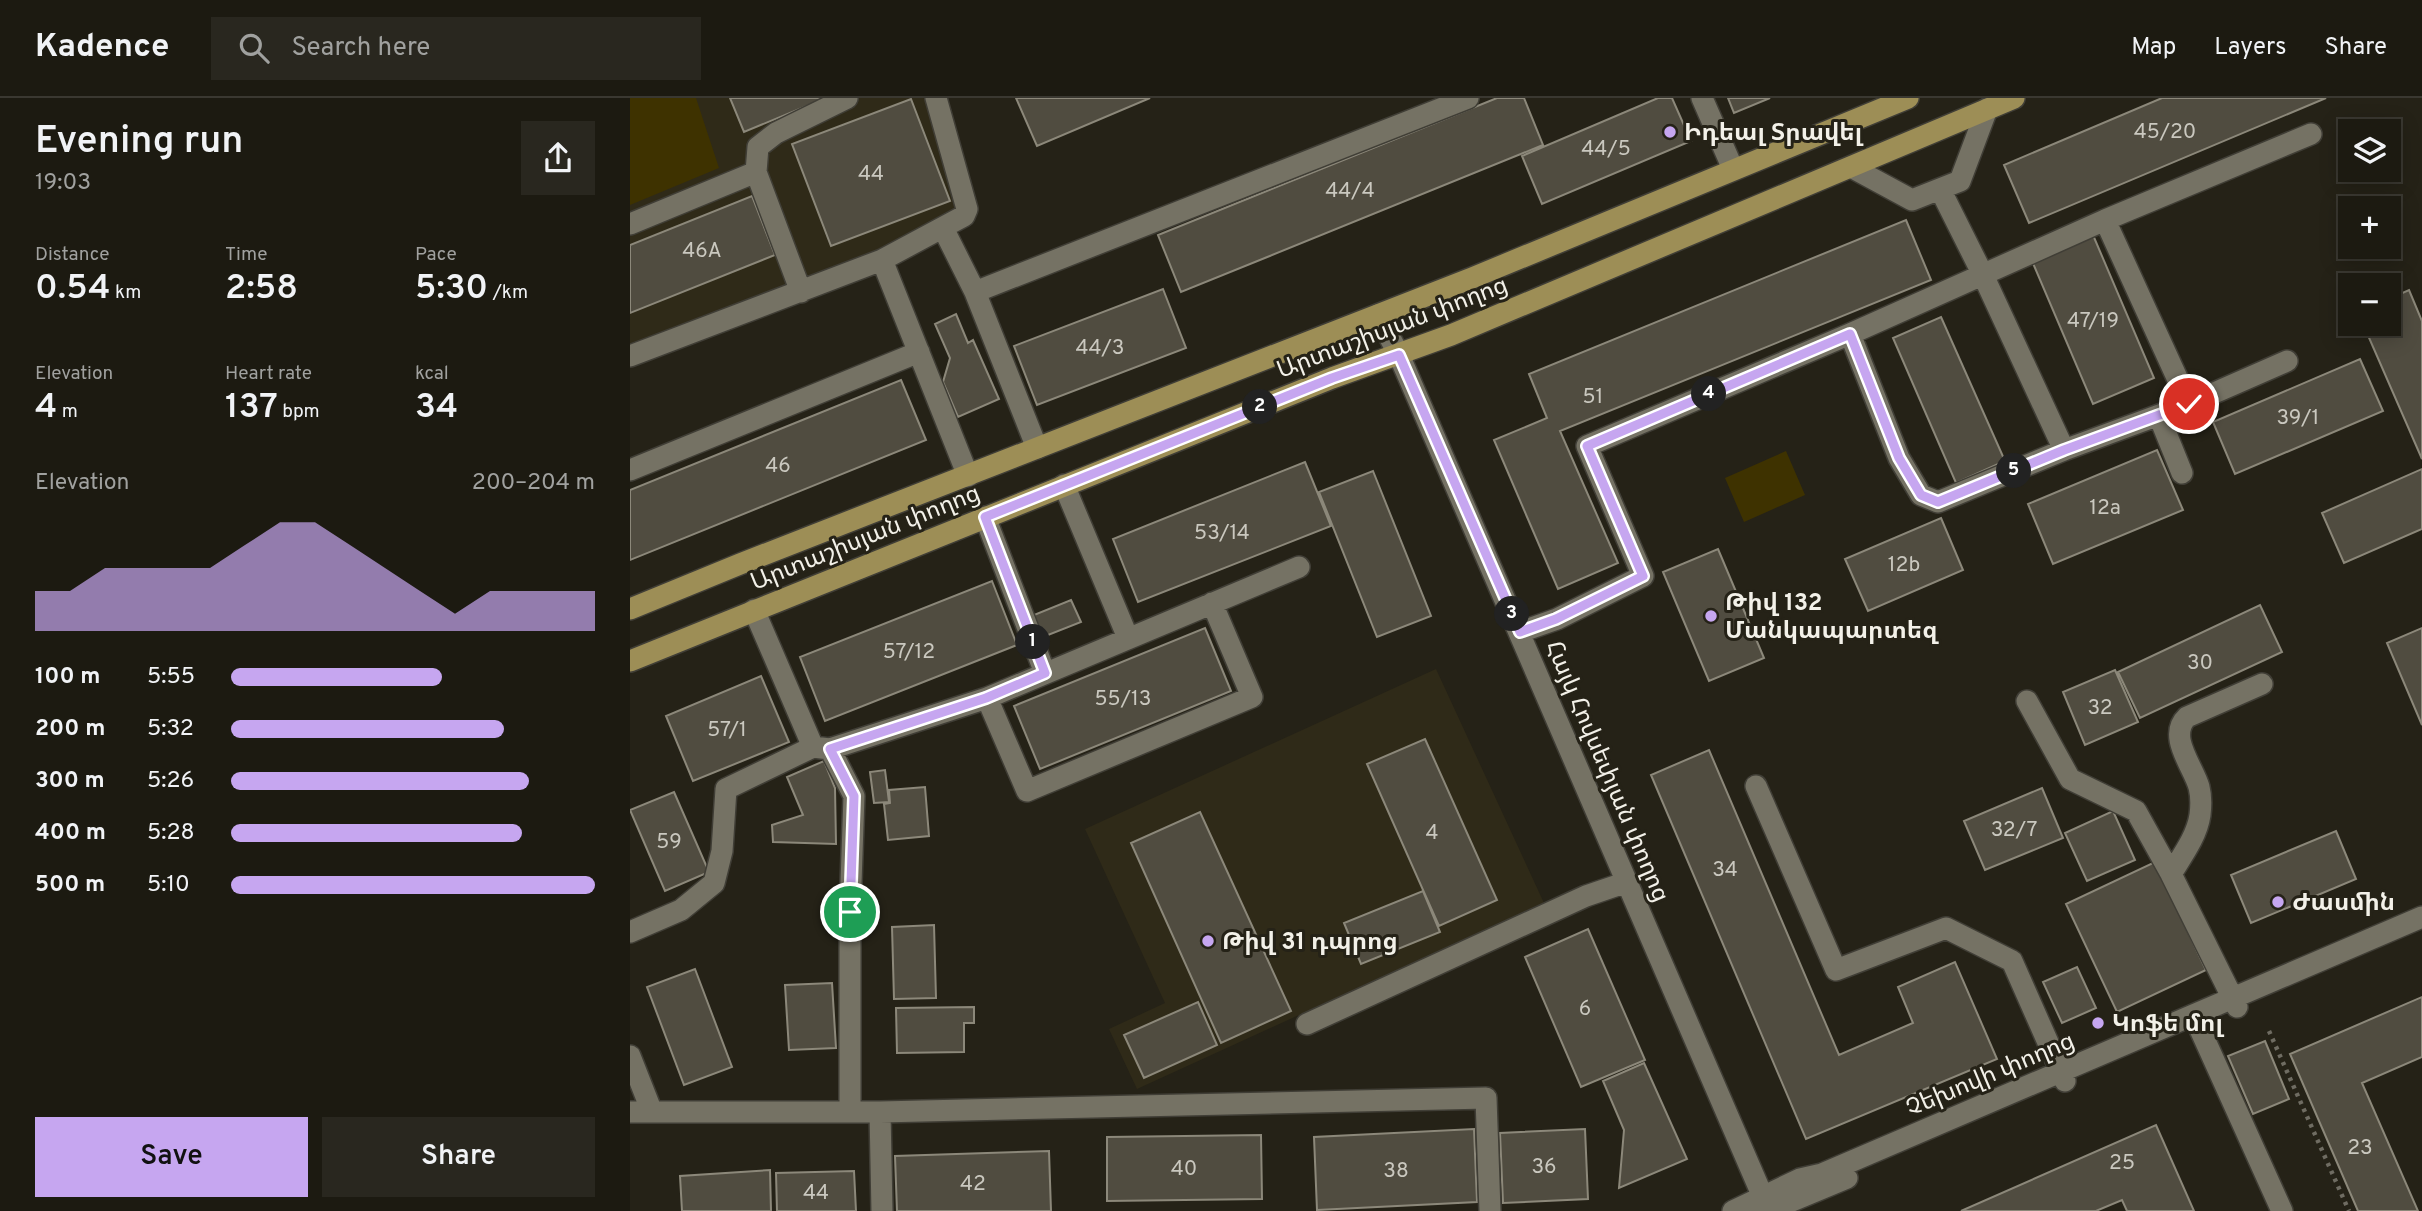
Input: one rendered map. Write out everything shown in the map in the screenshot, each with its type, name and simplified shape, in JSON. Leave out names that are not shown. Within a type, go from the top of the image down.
[{"type":"main road","name":"Արտաշիսյան փողոց","points":[[630,610],[740,564],[1378,315],[1908,98]]},
{"type":"main road","name":"Արտաշիսյան փողոց","points":[[630,661],[1332,378],[1399,355],[2014,98]]},
{"type":"street","points":[[801,292],[756,172],[758,148],[776,133],[847,98]]},
{"type":"street","points":[[975,292],[1468,98]]},
{"type":"street","points":[[1703,98],[1733,169]]},
{"type":"street","points":[[630,356],[882,260],[964,216],[967,209],[939,99]]},
{"type":"street","points":[[1851,167],[1912,200],[1960,181],[1987,109]]},
{"type":"street","points":[[1520,632],[1556,619],[1643,576],[1587,446],[1850,334],[2105,220],[2311,134]]},
{"type":"street","points":[[630,223],[756,172]]},
{"type":"street","points":[[1940,189],[2064,450]]},
{"type":"street","points":[[2105,220],[2189,404]]},
{"type":"street","points":[[943,229],[975,292],[1037,447]]},
{"type":"street","points":[[882,260],[968,476]]},
{"type":"street","name":"Հայկ Հովսեփյան փողոց","points":[[1378,315],[1399,355],[1520,632],[1767,1208]]},
{"type":"street","points":[[1850,334],[1899,458],[1921,495],[1938,502],[2064,450],[2189,404],[2287,361]]},
{"type":"street","points":[[630,470],[919,352]]},
{"type":"street","points":[[2159,416],[2182,473]]},
{"type":"street","points":[[1064,485],[1128,638]]},
{"type":"street","points":[[985,517],[1045,673]]},
{"type":"street","points":[[630,932],[681,910],[714,883],[722,851],[726,789],[821,748],[986,698],[1299,567]]},
{"type":"street","points":[[986,698],[1027,791],[1240,703],[1252,697],[1212,603]]},
{"type":"street","points":[[754,610],[821,748],[854,796],[850,912],[850,1112]]},
{"type":"street","points":[[2171,874],[2190,843],[2200,816],[2200,789],[2178,736],[2181,723],[2187,717],[2262,684]]},
{"type":"street","points":[[2027,701],[2070,779],[2136,811],[2171,874],[2235,1003]]},
{"type":"street","points":[[1756,786],[1836,970],[1946,928],[2012,961],[2064,1077]]},
{"type":"street","points":[[1307,1024],[1586,896],[1627,882]]},
{"type":"street","name":"Չեխովի փողոց","points":[[2235,1003],[2422,917]]},
{"type":"street","name":"Չեխովի փողոց","points":[[1733,1211],[1767,1208],[2196,1019],[2422,928]]},
{"type":"street","points":[[2196,1019],[2282,1211]]},
{"type":"street","points":[[630,1056],[652,1112]]},
{"type":"street","points":[[630,1112],[880,1112],[1486,1098],[1490,1211]]},
{"type":"street","points":[[880,1112],[882,1211]]},
{"type":"path","points":[[2269,1031],[2349,1211]]},
{"type":"shaded area","points":[[630,98],[927,98],[974,220],[630,357]]},
{"type":"shaded area","points":[[630,98],[696,98],[719,168],[630,205]]},
{"type":"shaded area","points":[[1786,451],[1805,495],[1744,522],[1725,478]]},
{"type":"shaded area","points":[[1436,669],[1544,903],[1137,1089],[1109,1029],[1165,1003],[1085,829]]},
{"type":"building","points":[[730,98],[826,98],[744,132]]},
{"type":"building","points":[[1016,98],[1150,98],[1037,146]]},
{"type":"building","points":[[1497,98],[1524,98],[1543,145],[1181,292],[1158,235]]},
{"type":"building","points":[[1658,98],[1672,98],[1691,141],[1542,204],[1522,156]]},
{"type":"building","points":[[1728,98],[1770,98],[1734,113]]},
{"type":"building","points":[[2162,98],[2326,98],[2029,223],[2004,165]]},
{"type":"building","points":[[911,99],[950,201],[831,246],[792,144]]},
{"type":"building","points":[[752,196],[775,255],[630,313],[630,245]]},
{"type":"building","points":[[1906,220],[1931,280],[1560,431],[1618,563],[1558,589],[1494,440],[1547,418],[1529,374]]},
{"type":"building","points":[[2093,235],[2154,378],[2093,404],[2032,261]]},
{"type":"building","points":[[1163,289],[1186,348],[1037,405],[1014,346]]},
{"type":"building","points":[[2409,290],[2422,321],[2422,459],[2368,336],[2401,336],[2401,294]]},
{"type":"building","points":[[956,314],[968,343],[973,340],[999,399],[958,417],[943,382],[950,358],[935,324]]},
{"type":"building","points":[[1941,317],[2005,461],[1956,483],[1893,338]]},
{"type":"building","points":[[2360,359],[2383,411],[2235,474],[2213,422]]},
{"type":"building","points":[[901,380],[926,440],[630,560],[630,490]]},
{"type":"building","points":[[2157,450],[2183,510],[2053,564],[2028,504]]},
{"type":"building","points":[[1305,462],[1331,526],[1138,602],[1113,539]]},
{"type":"building","points":[[2422,469],[2422,529],[2344,563],[2322,513]]},
{"type":"building","points":[[1373,471],[1431,616],[1377,637],[1319,492]]},
{"type":"building","points":[[1941,518],[1963,570],[1868,611],[1845,559]]},
{"type":"building","points":[[1718,549],[1764,658],[1709,681],[1663,572]]},
{"type":"building","points":[[992,581],[1017,645],[825,721],[800,657]]},
{"type":"building","points":[[1071,600],[1081,622],[1038,639],[1029,617]]},
{"type":"building","points":[[2260,605],[2282,652],[2140,718],[2118,672]]},
{"type":"building","points":[[1205,628],[1231,691],[1040,769],[1014,706]]},
{"type":"building","points":[[2422,628],[2422,725],[2387,643]]},
{"type":"building","points":[[2115,670],[2138,722],[2085,745],[2063,692]]},
{"type":"building","points":[[761,676],[789,742],[693,781],[666,716]]},
{"type":"building","points":[[1425,739],[1497,900],[1439,926],[1367,764]]},
{"type":"building","points":[[1709,750],[1839,1055],[1913,1023],[1898,987],[1955,962],[1997,1059],[1806,1139],[1651,775]]},
{"type":"building","points":[[824,761],[835,788],[836,844],[773,842],[772,825],[803,815],[787,777]]},
{"type":"building","points":[[885,770],[889,802],[874,803],[870,772]]},
{"type":"building","points":[[925,787],[929,836],[888,840],[884,804],[890,803],[889,790]]},
{"type":"building","points":[[2042,788],[2063,838],[1985,870],[1964,821]]},
{"type":"building","points":[[674,792],[709,872],[665,891],[630,810]]},
{"type":"building","points":[[2113,811],[2135,860],[2087,881],[2065,833]]},
{"type":"building","points":[[1200,812],[1291,1011],[1221,1043],[1131,843]]},
{"type":"building","points":[[2336,831],[2356,879],[2251,923],[2231,875]]},
{"type":"building","points":[[2155,862],[2206,970],[2117,1012],[2066,904]]},
{"type":"building","points":[[1423,891],[1440,932],[1361,964],[1344,923]]},
{"type":"building","points":[[934,925],[936,998],[894,999],[892,927]]},
{"type":"building","points":[[1588,929],[1645,1060],[1581,1087],[1525,957]]},
{"type":"building","points":[[2077,967],[2096,1008],[2062,1023],[2043,982]]},
{"type":"building","points":[[695,969],[732,1067],[684,1085],[647,987]]},
{"type":"building","points":[[832,983],[836,1048],[789,1050],[785,985]]},
{"type":"building","points":[[2422,997],[2422,1057],[2362,1083],[2418,1211],[2358,1211],[2290,1054]]},
{"type":"building","points":[[1198,1002],[1217,1045],[1144,1078],[1124,1035]]},
{"type":"building","points":[[974,1007],[974,1023],[964,1023],[964,1052],[897,1053],[896,1008]]},
{"type":"building","points":[[2265,1041],[2289,1099],[2253,1114],[2228,1056]]},
{"type":"building","points":[[1644,1063],[1687,1159],[1619,1188],[1624,1130],[1603,1081]]},
{"type":"building","points":[[2156,1125],[2194,1211],[2127,1211],[2122,1200],[2096,1211],[1961,1211]]},
{"type":"building","points":[[1474,1129],[1477,1202],[1317,1210],[1314,1137]]},
{"type":"building","points":[[1585,1129],[1588,1199],[1503,1203],[1500,1133]]},
{"type":"building","points":[[1261,1135],[1262,1199],[1107,1201],[1107,1137]]},
{"type":"building","points":[[1049,1151],[1051,1211],[897,1211],[895,1156]]},
{"type":"building","points":[[770,1170],[771,1211],[682,1211],[680,1176]]},
{"type":"building","points":[[854,1171],[856,1211],[777,1211],[776,1173]]},
{"type":"place","name":"Իդեալ Տրավել","points":[[1670,132]]},
{"type":"place","name":"Թիվ 132 Մանկապարտեզ","points":[[1711,616]]},
{"type":"place","name":"Ժասմին","points":[[2278,902]]},
{"type":"place","name":"Թիվ 31 դպրոց","points":[[1208,941]]},
{"type":"place","name":"Կոֆե մոլ","points":[[2098,1023]]},
{"type":"route","points":[[850,912],[854,796],[830,749],[986,698],[1045,673],[985,517],[1332,378],[1399,355],[1520,632],[1556,619],[1643,576],[1587,446],[1850,334],[1899,458],[1921,495],[1938,502],[2064,450],[2189,404]]}]
